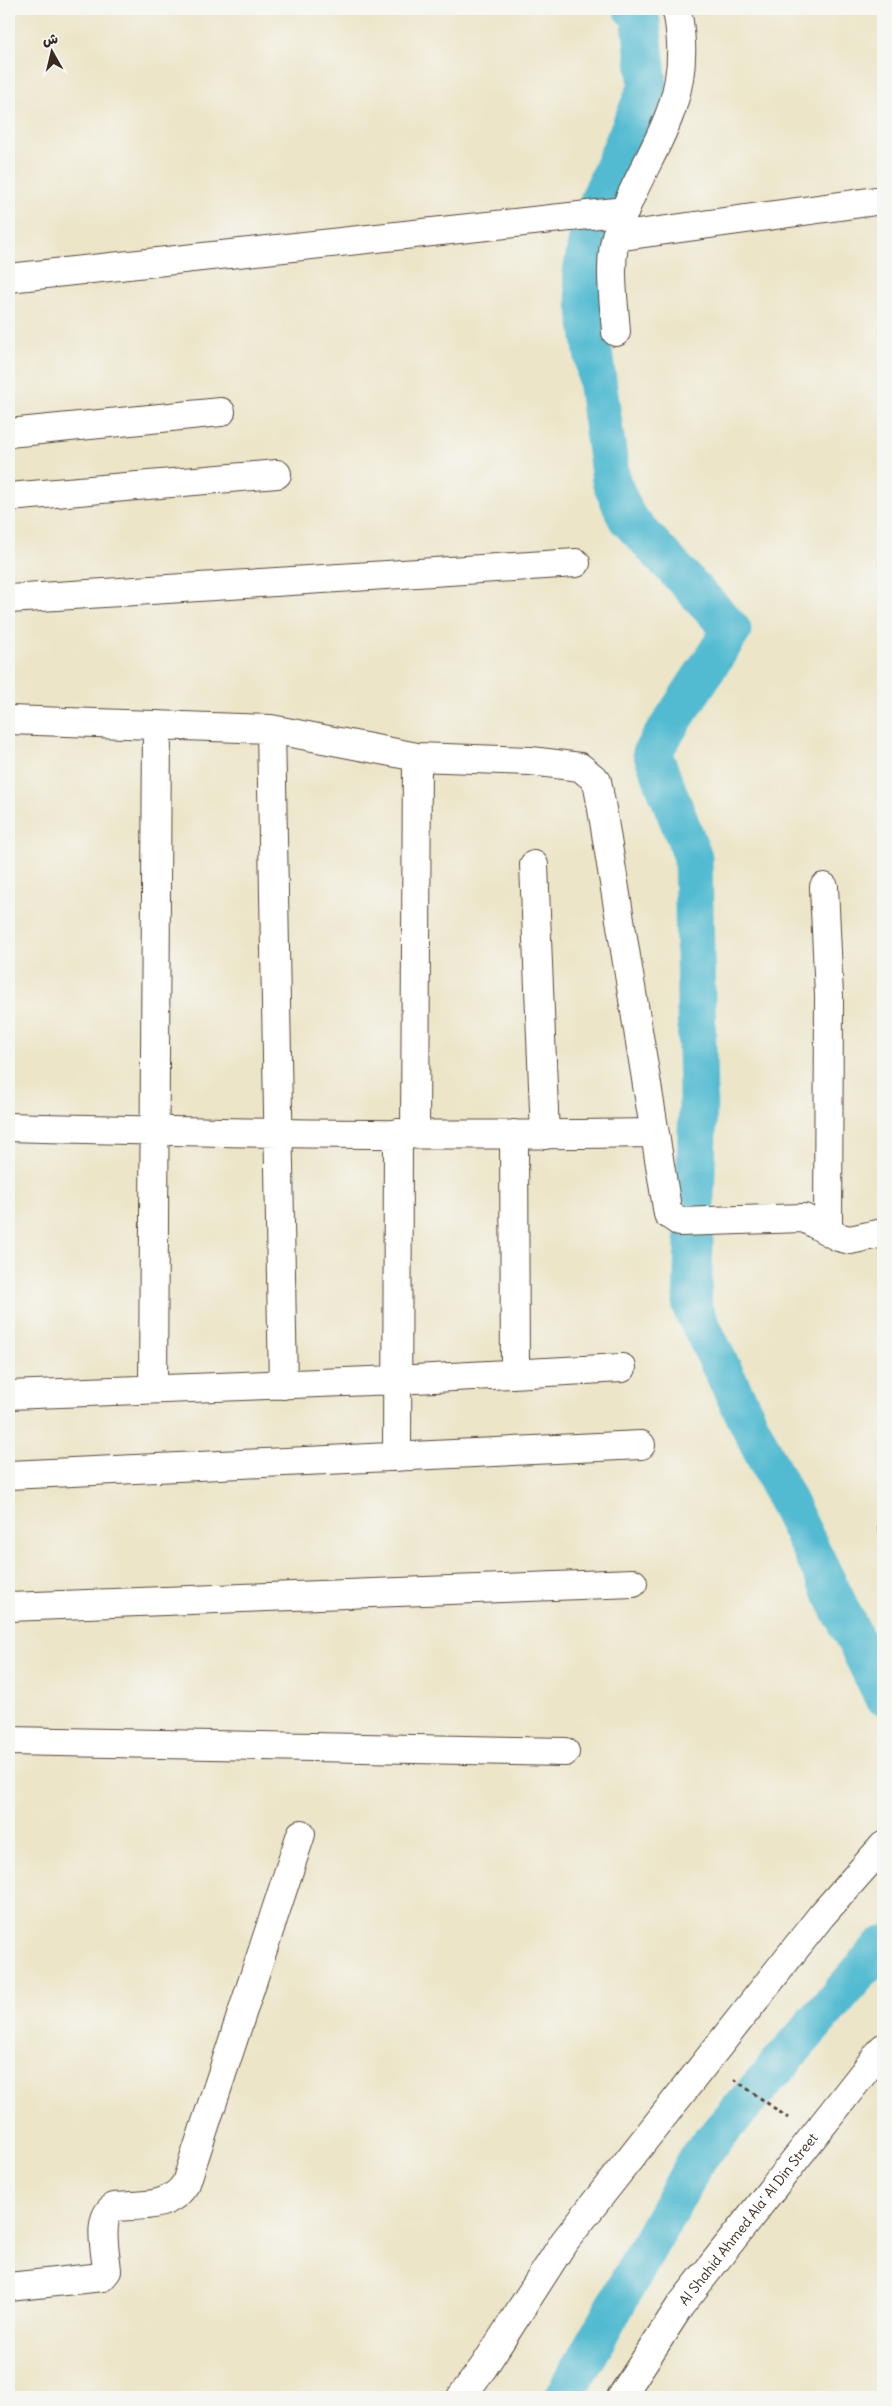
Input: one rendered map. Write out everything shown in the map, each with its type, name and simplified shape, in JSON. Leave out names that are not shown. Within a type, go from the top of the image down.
[{"type":"street","points":[[616,332],[612,262],[616,237],[625,211],[665,130],[676,97],[682,58],[679,18],[676,9]]},
{"type":"street","points":[[616,237],[883,200]]},
{"type":"street","points":[[9,278],[625,211]]},
{"type":"street","points":[[9,433],[221,412]]},
{"type":"street","points":[[9,498],[277,474]]},
{"type":"street","points":[[9,599],[576,563]]},
{"type":"street","points":[[9,720],[271,729],[417,757],[531,761],[580,767],[597,781],[668,1214],[693,1222],[804,1218],[838,1237],[850,1240],[883,1233]]},
{"type":"street","points":[[153,1389],[153,1130],[157,725]]},
{"type":"street","points":[[271,729],[283,1385]]},
{"type":"street","points":[[397,1457],[396,1380],[407,1133],[417,757]]},
{"type":"street","points":[[534,864],[545,1135]]},
{"type":"street","points":[[824,887],[829,996],[828,1230]]},
{"type":"street","points":[[9,1127],[279,1133],[545,1135],[654,1133]]},
{"type":"street","points":[[514,1134],[515,1374]]},
{"type":"street","points":[[9,1395],[283,1385],[622,1368]]},
{"type":"street","points":[[9,1475],[641,1445]]},
{"type":"street","points":[[9,1607],[632,1583]]},
{"type":"street","points":[[9,1741],[565,1752]]},
{"type":"street","points":[[9,2286],[102,2277],[107,2271],[104,2220],[108,2211],[114,2207],[163,2203],[181,2191],[186,2183],[301,1834]]},
{"type":"street","points":[[461,2397],[484,2368],[564,2242],[821,1916],[883,1846]]},
{"type":"street","name":"Al Shahid Ahmed Ala' Al Din Street","points":[[621,2397],[680,2306],[883,2048]]},
{"type":"path","points":[[707,2060],[813,2135]]},
{"type":"building","points":[[883,1526],[883,1541],[877,1527]]},
{"type":"waterway","points":[[599,201],[648,86],[640,14],[633,9]]},
{"type":"waterway","points":[[590,227],[582,273],[611,481],[627,518],[732,630],[652,752],[693,857],[698,1099],[692,1308],[883,1696]]},
{"type":"waterway","points":[[564,2397],[699,2156],[883,1945]]}]
